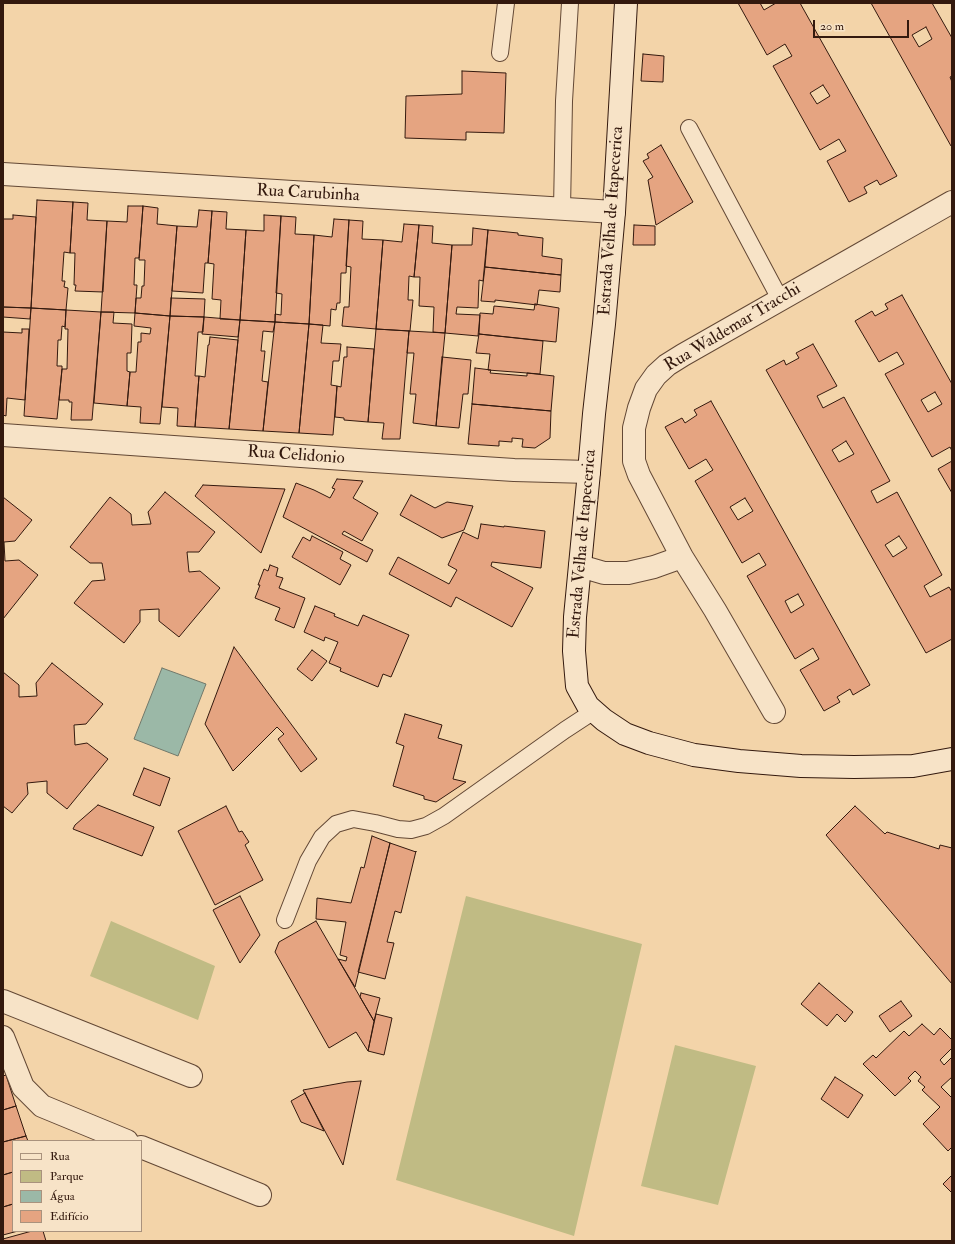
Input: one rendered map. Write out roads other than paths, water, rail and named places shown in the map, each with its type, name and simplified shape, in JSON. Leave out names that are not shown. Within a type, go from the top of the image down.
[{"type":"street","name":"Estrada Velha de Itapecerica","points":[[626,3],[614,212],[575,618],[574,650],[577,686],[588,706],[604,720],[625,734],[649,743],[694,755],[801,766],[847,767],[913,766],[952,759]]},
{"type":"street","name":"Rua Carubinha","points":[[3,174],[614,212]]},
{"type":"street","name":"Rua Waldemar Tracchi","points":[[774,712],[715,610],[682,557],[639,475],[634,460],[634,428],[639,408],[646,389],[656,374],[667,365],[952,202]]},
{"type":"street","name":"Rua Celidonio","points":[[3,435],[358,460],[506,469],[589,472]]},
{"type":"street","points":[[580,566],[604,573],[628,573],[682,557]]},
{"type":"street","points":[[3,1001],[191,1076]]},
{"type":"street","points":[[3,1037],[23,1087],[42,1106],[124,1140]]},
{"type":"street","points":[[142,1147],[260,1196]]},
{"type":"lane","points":[[500,53],[506,3]]},
{"type":"lane","points":[[562,209],[564,101],[570,3]]},
{"type":"lane","points":[[689,128],[780,299]]},
{"type":"lane","points":[[286,920],[308,861],[322,837],[336,824],[353,820],[375,823],[398,829],[411,830],[426,826],[444,816],[564,730],[594,711]]},
{"type":"water","points":[[162,668],[206,684],[178,756],[134,739]]}]
